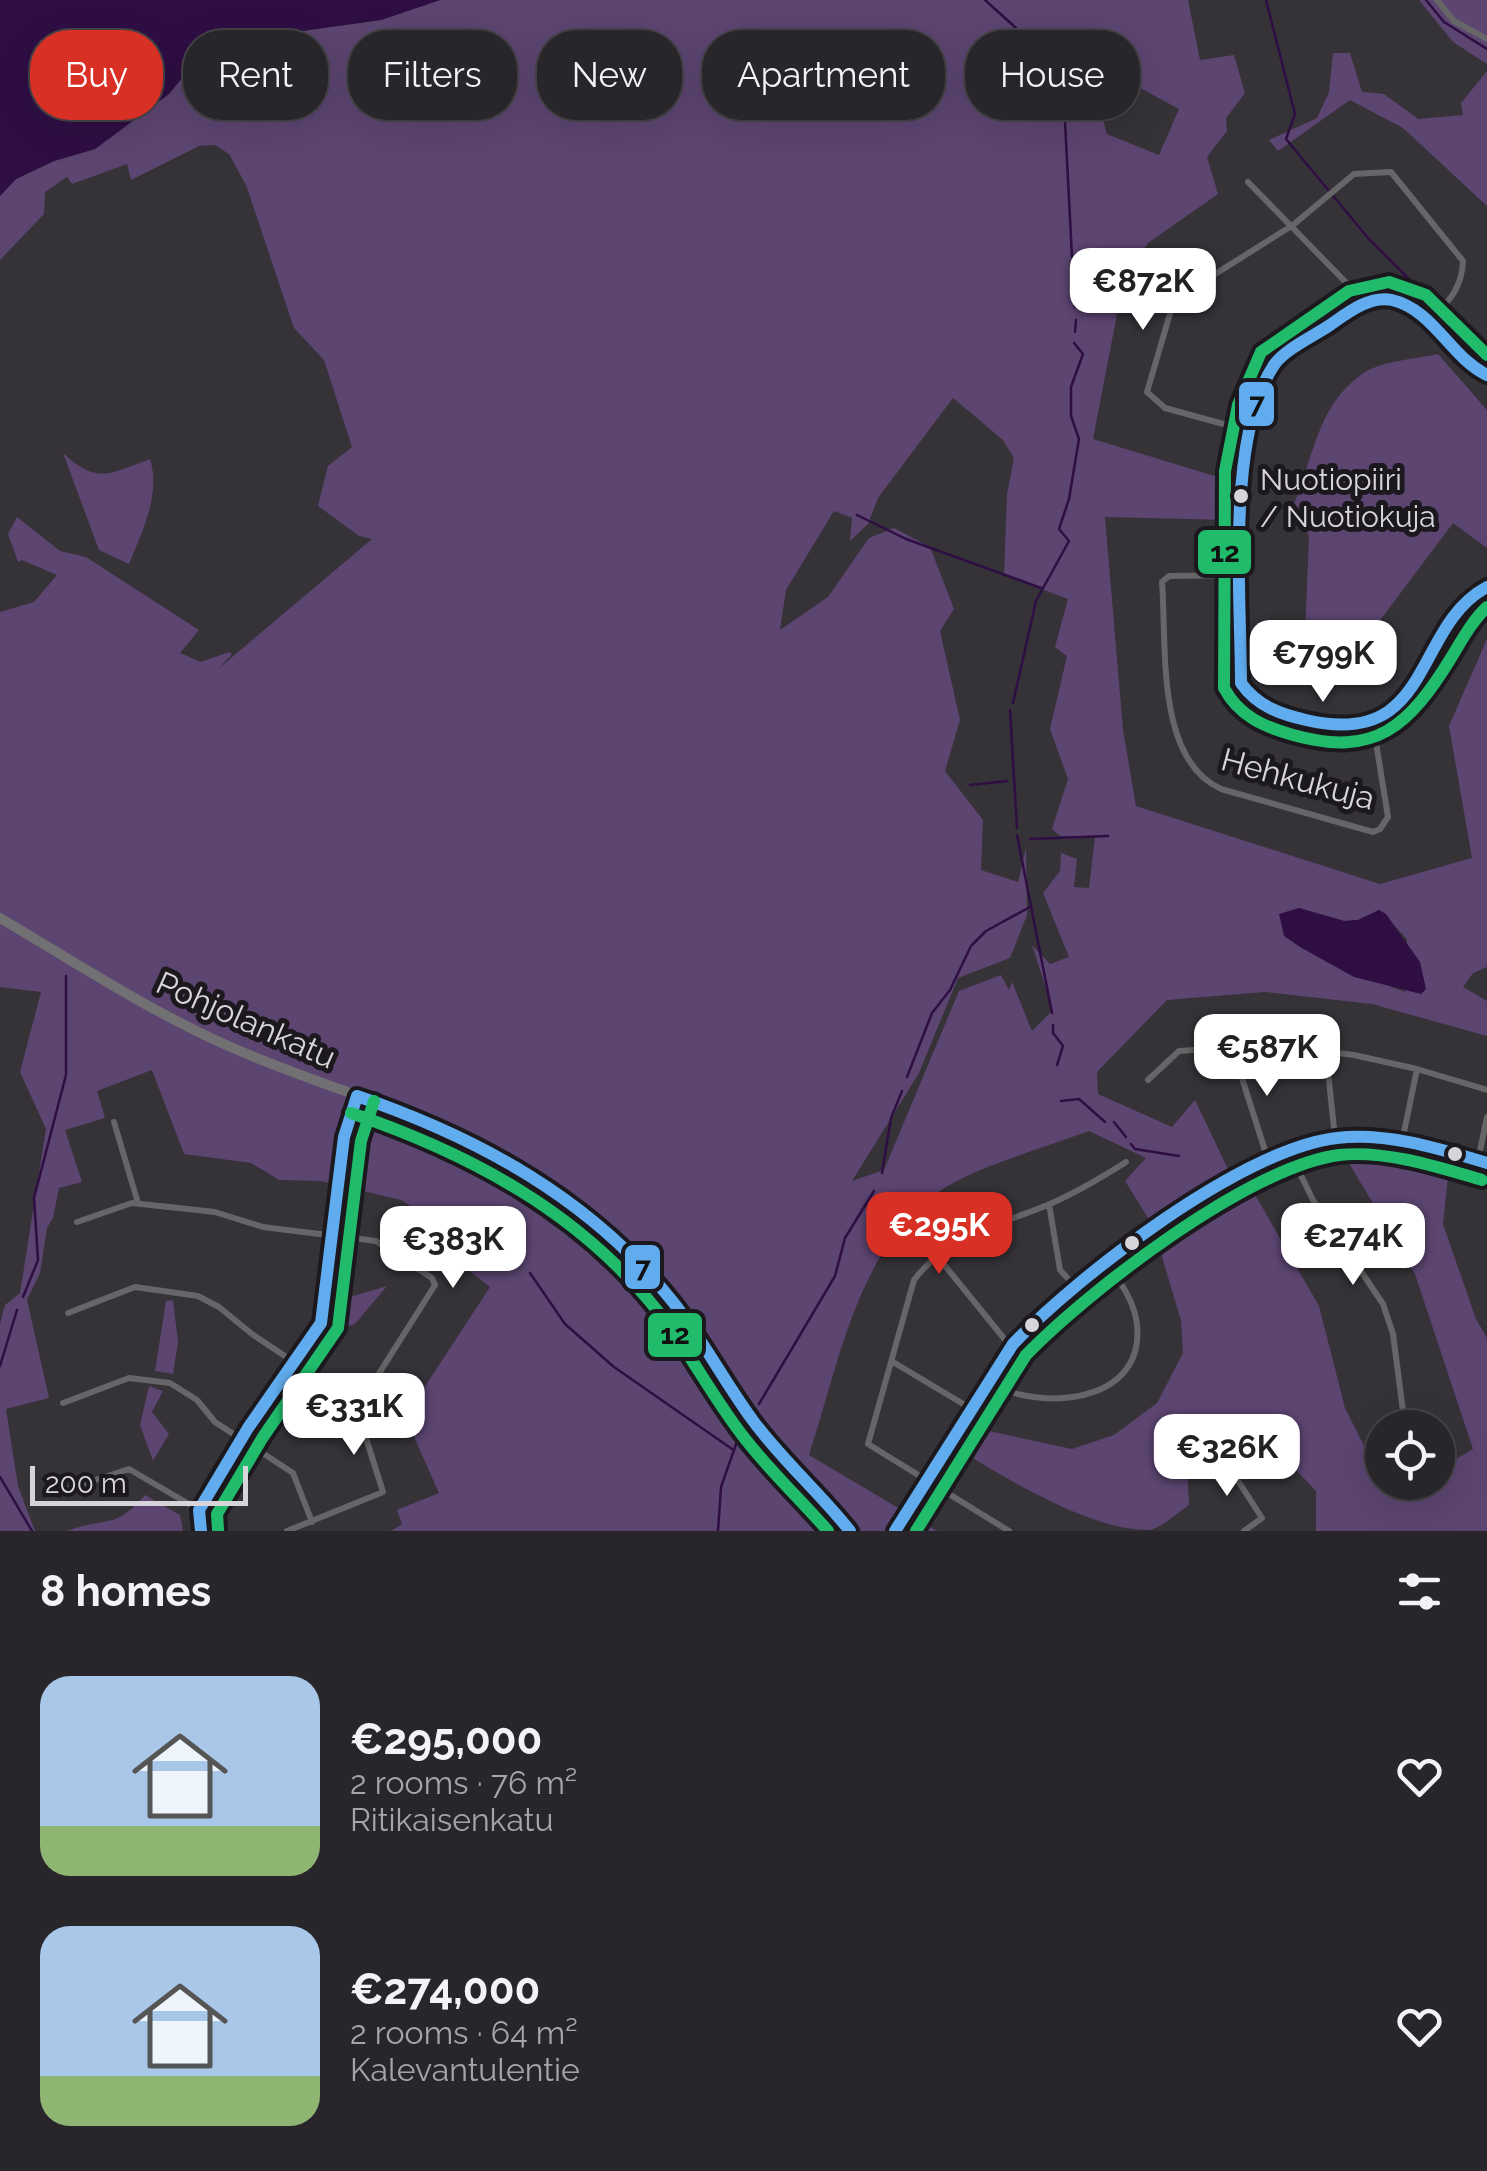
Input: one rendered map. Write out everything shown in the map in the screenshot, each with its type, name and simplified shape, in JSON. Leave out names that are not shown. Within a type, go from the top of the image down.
[{"type":"main road","name":"Pohjolankatu","points":[[0,918],[224,1045],[446,1128],[508,1159],[554,1188],[607,1230],[675,1305],[763,1434],[850,1531]]},
{"type":"street","points":[[1437,0],[1454,21],[1487,39]]},
{"type":"street","points":[[1250,431],[1165,408],[1147,392],[1174,300],[1293,225],[1354,174],[1391,172],[1463,262],[1454,296],[1430,321]]},
{"type":"street","points":[[1248,182],[1365,302]]},
{"type":"street","points":[[1487,375],[1473,368],[1430,321],[1404,302],[1388,298],[1365,302],[1274,363],[1250,431],[1242,474],[1240,669],[1247,693],[1272,710],[1323,725],[1346,728],[1372,724],[1398,704],[1464,605],[1487,588]]},
{"type":"street","name":"Hehkukuja","points":[[1241,575],[1168,576],[1162,582],[1176,735],[1192,769],[1203,780],[1222,789],[1372,832],[1380,829],[1388,817],[1372,724]]},
{"type":"street","points":[[1148,1080],[1178,1051],[1273,1046],[1416,1068],[1487,1090]]},
{"type":"street","points":[[1233,1050],[1268,1160]]},
{"type":"street","points":[[1326,1052],[1335,1138]]},
{"type":"street","points":[[1401,1144],[1416,1068]]},
{"type":"street","points":[[201,1531],[199,1510],[320,1323],[344,1137],[357,1096]]},
{"type":"street","points":[[894,1531],[986,1381],[1012,1346],[1073,1284],[1289,1150],[1335,1138],[1401,1144],[1482,1161],[1487,1117]]},
{"type":"street","points":[[114,1122],[138,1203]]},
{"type":"street","points":[[1289,1150],[1313,1200],[1383,1304],[1393,1334],[1403,1410]]},
{"type":"street","points":[[1009,1531],[868,1444],[914,1280],[937,1256],[996,1224],[1049,1204],[1126,1162]]},
{"type":"street","points":[[77,1222],[138,1203],[215,1212],[263,1228],[376,1241],[432,1278],[436,1285],[366,1394],[354,1403]]},
{"type":"street","points":[[1049,1204],[1060,1270],[1073,1284]]},
{"type":"street","points":[[937,1256],[1012,1346]]},
{"type":"street","points":[[986,1381],[1013,1393],[1060,1401],[1102,1389],[1116,1378],[1135,1348],[1137,1326],[1131,1303],[1106,1261]]},
{"type":"street","points":[[68,1312],[135,1288],[198,1296],[220,1307],[354,1403],[383,1492],[287,1531]]},
{"type":"street","points":[[893,1362],[970,1408]]},
{"type":"street","points":[[63,1403],[129,1378],[170,1383],[242,1440],[293,1473],[312,1522]]},
{"type":"street","points":[[1224,1459],[1262,1518],[1244,1531]]},
{"type":"street","points":[[68,1489],[130,1469],[199,1510]]},
{"type":"shaded area","points":[[0,0],[440,0],[381,20],[309,30],[183,30],[183,78],[163,98],[163,30],[30,30],[30,120],[134,120],[95,149],[54,161],[16,179],[0,196]]},
{"type":"shaded area","points":[[440,0],[1188,0],[1200,60],[1234,55],[1245,93],[1226,118],[1227,131],[1207,157],[1218,194],[1148,243],[1124,278],[1093,439],[1231,481],[1231,520],[1105,517],[1123,730],[1136,806],[1380,884],[1472,858],[1449,726],[1487,639],[1487,967],[1473,973],[1463,987],[1487,1001],[1487,1036],[1372,1004],[1265,992],[1167,1000],[1097,1072],[1098,1094],[1172,1127],[1195,1100],[1239,1192],[1250,1186],[1319,1306],[1345,1408],[1365,1448],[1365,1500],[1455,1500],[1455,1460],[1473,1449],[1415,1274],[1343,1153],[1386,1151],[1449,1168],[1443,1224],[1476,1319],[1487,1338],[1487,1531],[1316,1531],[1316,1491],[1253,1425],[1221,1446],[1186,1448],[1189,1505],[1150,1530],[1127,1528],[1076,1513],[959,1450],[975,1428],[1072,1449],[1114,1435],[1157,1403],[1183,1353],[1181,1321],[1153,1226],[1125,1181],[1146,1158],[1089,1131],[996,1164],[946,1187],[916,1210],[892,1238],[856,1307],[809,1455],[937,1531],[391,1531],[402,1524],[397,1510],[439,1493],[405,1417],[490,1287],[463,1266],[473,1246],[401,1200],[321,1181],[279,1180],[251,1163],[184,1154],[152,1070],[97,1091],[105,1118],[65,1130],[82,1182],[59,1188],[40,1273],[27,1300],[49,1398],[6,1409],[18,1486],[35,1531],[0,1531],[0,1324],[5,1305],[20,1293],[46,1129],[20,1072],[41,992],[0,987],[0,612],[34,602],[57,575],[22,560],[18,562],[8,534],[17,517],[60,551],[86,557],[199,630],[180,653],[201,662],[232,654],[218,669],[372,539],[359,536],[318,506],[328,466],[352,447],[324,360],[294,328],[246,185],[229,154],[215,145],[199,146],[131,180],[127,164],[72,184],[67,177],[45,192],[44,214],[0,260],[0,196],[16,179],[54,161],[95,149],[134,120],[163,120],[163,98],[183,78],[183,120],[328,120],[328,30],[309,30],[381,20]],"holes":[[[953,398],[1003,440],[1014,458],[1007,494],[1004,575],[1068,599],[1055,647],[1067,656],[1050,729],[1068,779],[1052,829],[1060,836],[1095,836],[1089,888],[1074,887],[1077,859],[1061,853],[1060,871],[1043,893],[1069,957],[1050,964],[1032,945],[1053,1010],[1032,1031],[1012,982],[1009,990],[1001,975],[959,991],[884,1170],[852,1181],[919,1073],[958,978],[1010,958],[1027,915],[1026,848],[1018,882],[981,870],[983,820],[945,771],[960,720],[940,631],[954,609],[930,547],[894,528],[869,538],[828,597],[780,630],[786,590],[834,511],[852,518],[850,541],[868,524],[878,498]],[[1299,908],[1344,921],[1358,920],[1379,910],[1407,939],[1405,992],[1328,963],[1316,953]]]},
{"type":"shaded area","points":[[1419,0],[1487,0],[1487,64],[1453,42]]},
{"type":"shaded area","points":[[1333,53],[1350,53],[1362,92],[1384,94],[1418,119],[1463,115],[1461,103],[1487,71],[1487,206],[1403,128],[1350,100],[1278,151],[1269,140],[1317,118],[1329,92]]},
{"type":"shaded area","points":[[1438,354],[1487,410],[1487,548],[1453,523],[1363,643],[1339,651],[1305,635],[1309,536],[1297,510],[1291,511],[1317,437],[1346,387],[1378,366]]},
{"type":"shaded area","points":[[63,453],[86,470],[104,474],[150,459],[152,499],[129,564],[99,550]]},
{"type":"shaded area","points":[[1299,908],[1344,921],[1358,920],[1379,910],[1386,914],[1420,962],[1426,989],[1421,994],[1354,977],[1300,947],[1284,936],[1279,914]]},
{"type":"shaded area","points":[[387,1286],[355,1324],[331,1331],[340,1300]]},
{"type":"shaded area","points":[[173,1300],[178,1342],[173,1374],[155,1371],[166,1301]]},
{"type":"shaded area","points":[[149,1386],[163,1391],[152,1412],[169,1434],[153,1461],[140,1425]]},
{"type":"shaded area","points":[[145,1495],[180,1515],[183,1531],[67,1531],[117,1518]]},
{"type":"waterway","points":[[985,0],[1018,30]]},
{"type":"waterway","points":[[1266,0],[1295,114],[1286,139],[1368,238],[1433,303]]},
{"type":"waterway","points":[[1426,0],[1444,22],[1487,49]]},
{"type":"waterway","points":[[1065,120],[1072,257]]},
{"type":"waterway","points":[[1073,263],[1077,270],[1075,307]]},
{"type":"waterway","points":[[1075,332],[1076,320]]},
{"type":"waterway","points":[[1013,703],[1036,601],[1069,541],[1059,529],[1069,499],[1079,439],[1071,416],[1071,387],[1083,354],[1074,343]]},
{"type":"waterway","points":[[857,515],[906,539],[1041,588]]},
{"type":"waterway","points":[[1010,710],[1017,828]]},
{"type":"waterway","points":[[970,785],[1007,781]]},
{"type":"waterway","points":[[1017,835],[1052,1013]]},
{"type":"waterway","points":[[1030,839],[1108,836]]},
{"type":"waterway","points":[[907,1077],[932,1013],[950,990],[971,946],[986,931],[1030,907]]},
{"type":"waterway","points":[[23,1297],[38,1260],[34,1198],[66,1075],[66,976]]},
{"type":"waterway","points":[[1053,1025],[1053,1033],[1063,1046],[1057,1065]]},
{"type":"waterway","points":[[882,1173],[891,1118],[902,1091]]},
{"type":"waterway","points":[[1061,1101],[1079,1099],[1105,1122]]},
{"type":"waterway","points":[[1114,1122],[1126,1137]]},
{"type":"waterway","points":[[1131,1144],[1135,1149],[1179,1156]]},
{"type":"waterway","points":[[759,1404],[835,1276],[845,1238],[874,1191]]},
{"type":"waterway","points":[[530,1273],[565,1324],[614,1367],[732,1449]]},
{"type":"waterway","points":[[0,1366],[17,1310]]},
{"type":"waterway","points":[[718,1531],[721,1487],[740,1433]]},
{"type":"waterway","points":[[0,1477],[32,1531]]},
{"type":"transit line","name":"12","points":[[1487,355],[1426,295],[1389,282],[1349,291],[1261,352],[1238,405],[1225,471],[1224,688],[1245,713],[1282,732],[1322,741],[1368,739],[1387,731],[1420,702],[1487,607]]},
{"type":"transit line","name":"7","points":[[1487,375],[1462,357],[1419,313],[1384,299],[1351,310],[1292,348],[1274,365],[1259,396],[1242,475],[1241,683],[1262,703],[1296,718],[1347,725],[1378,718],[1400,702],[1463,605],[1487,587]]},
{"type":"transit line","name":"7","points":[[357,1096],[489,1152],[530,1176],[606,1232],[673,1302],[754,1422],[850,1531]]},
{"type":"transit line","name":"7","points":[[201,1531],[199,1510],[248,1428],[321,1323],[344,1137],[357,1096]]},
{"type":"transit line","name":"12","points":[[218,1529],[217,1514],[263,1437],[338,1328],[361,1141],[374,1101]]},
{"type":"transit line","name":"12","points":[[351,1113],[481,1168],[521,1191],[595,1246],[660,1314],[746,1440],[828,1531]]},
{"type":"transit line","name":"7","points":[[895,1531],[1013,1344],[1119,1251],[1210,1190],[1299,1147],[1337,1138],[1394,1140],[1487,1163]]},
{"type":"transit line","name":"12","points":[[916,1531],[1026,1355],[1129,1266],[1217,1206],[1302,1164],[1339,1155],[1393,1157],[1482,1180]]},
{"type":"place","name":"Nuotiopiiri / Nuotiokuja","points":[[1241,496]]}]
